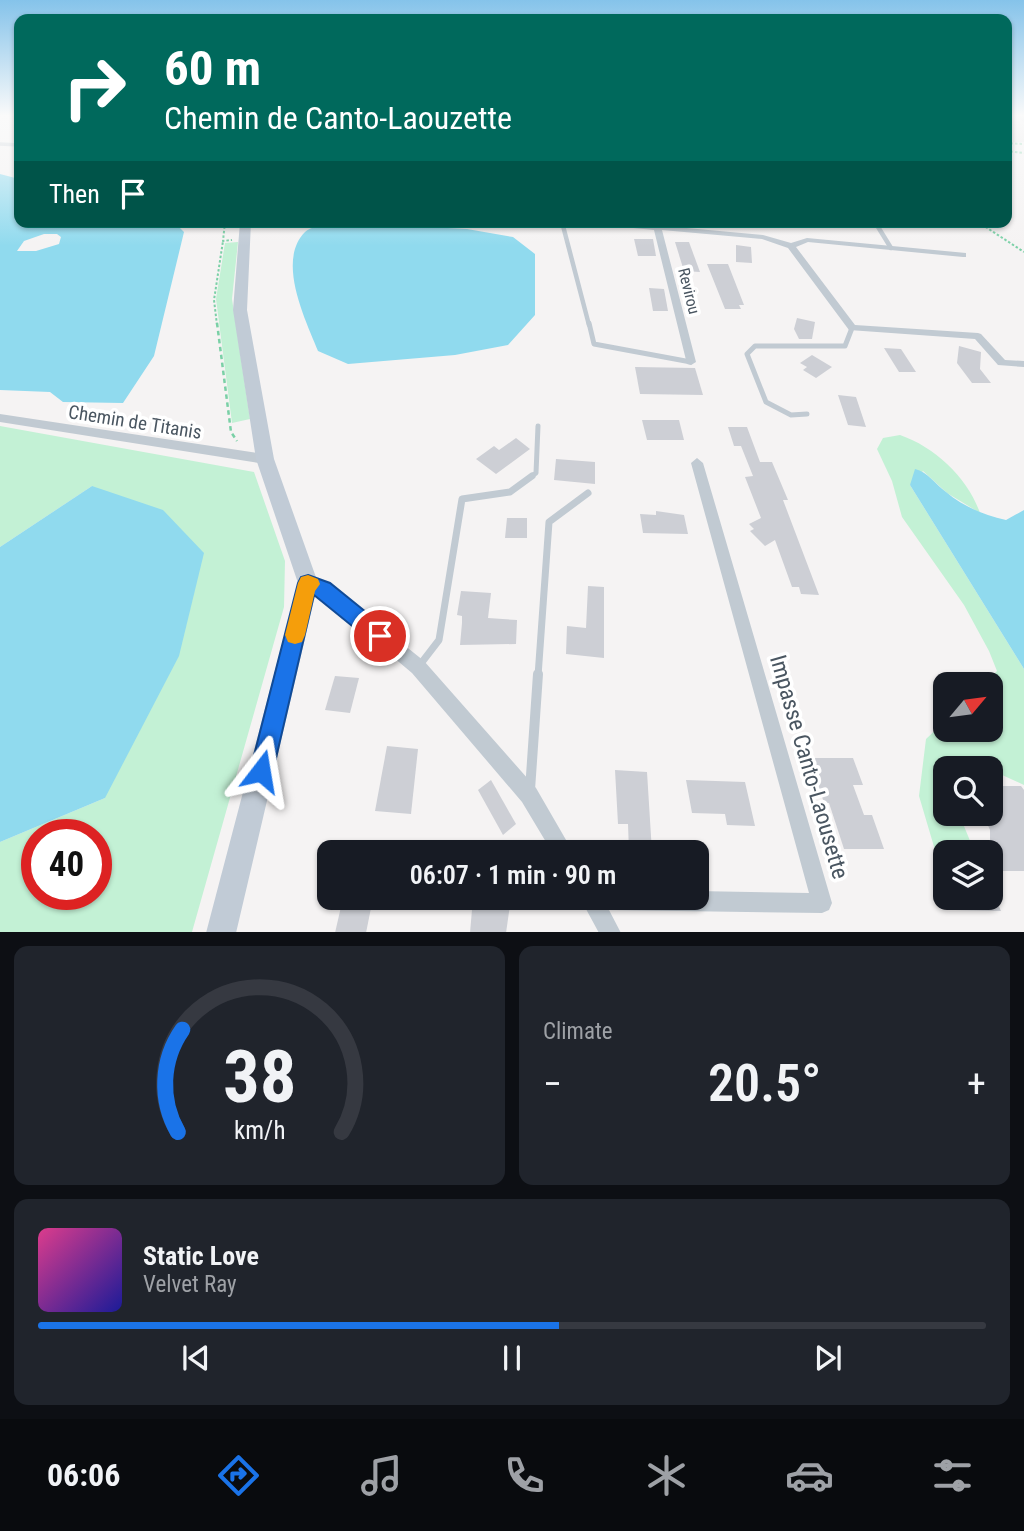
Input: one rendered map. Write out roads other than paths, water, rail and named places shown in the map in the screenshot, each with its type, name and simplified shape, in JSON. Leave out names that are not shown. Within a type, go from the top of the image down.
[{"type":"street","points":[[221,932],[308,583],[257,458],[240,310],[245,228]]},
{"type":"street","points":[[657,228],[763,237],[791,246],[852,328],[978,336],[1002,363],[1024,364]]},
{"type":"street","name":"Revirou","points":[[657,228],[691,362]]},
{"type":"street","points":[[791,246],[807,240],[963,255]]},
{"type":"street","name":"Chemin de Titanis","points":[[0,418],[257,458]]},
{"type":"street","name":"Impasse Canto-Laousette","points":[[697,463],[822,903],[709,901]]},
{"type":"street","points":[[308,583],[323,589],[418,667],[529,795],[556,840]]},
{"type":"street","points":[[597,910],[610,932]]},
{"type":"lane","points":[[564,228],[594,344],[691,362]]},
{"type":"lane","points":[[879,228],[891,248]]},
{"type":"lane","points":[[807,414],[791,415],[766,402],[747,354],[755,346],[845,346],[852,328]]},
{"type":"lane","points":[[418,667],[439,640],[462,499],[510,492],[536,473],[538,426]]},
{"type":"lane","points":[[529,795],[549,522],[588,493]]},
{"type":"water","points":[[0,174],[14,178],[14,228],[180,228],[184,232],[154,356],[123,403],[63,402],[50,392],[0,390]],"holes":[[[44,234],[57,234],[61,237],[59,244],[36,251],[17,251],[24,241]]]},
{"type":"water","points":[[311,228],[447,228],[513,237],[535,254],[535,315],[508,345],[455,355],[348,364],[318,351],[301,308],[293,274],[293,259],[297,244]]},
{"type":"water","points":[[915,469],[928,475],[960,502],[982,513],[1006,520],[1024,510],[1024,669],[910,485]]},
{"type":"water","points":[[92,486],[163,510],[204,553],[179,656],[105,798],[55,819],[21,819],[21,833],[0,842],[0,547]]}]
